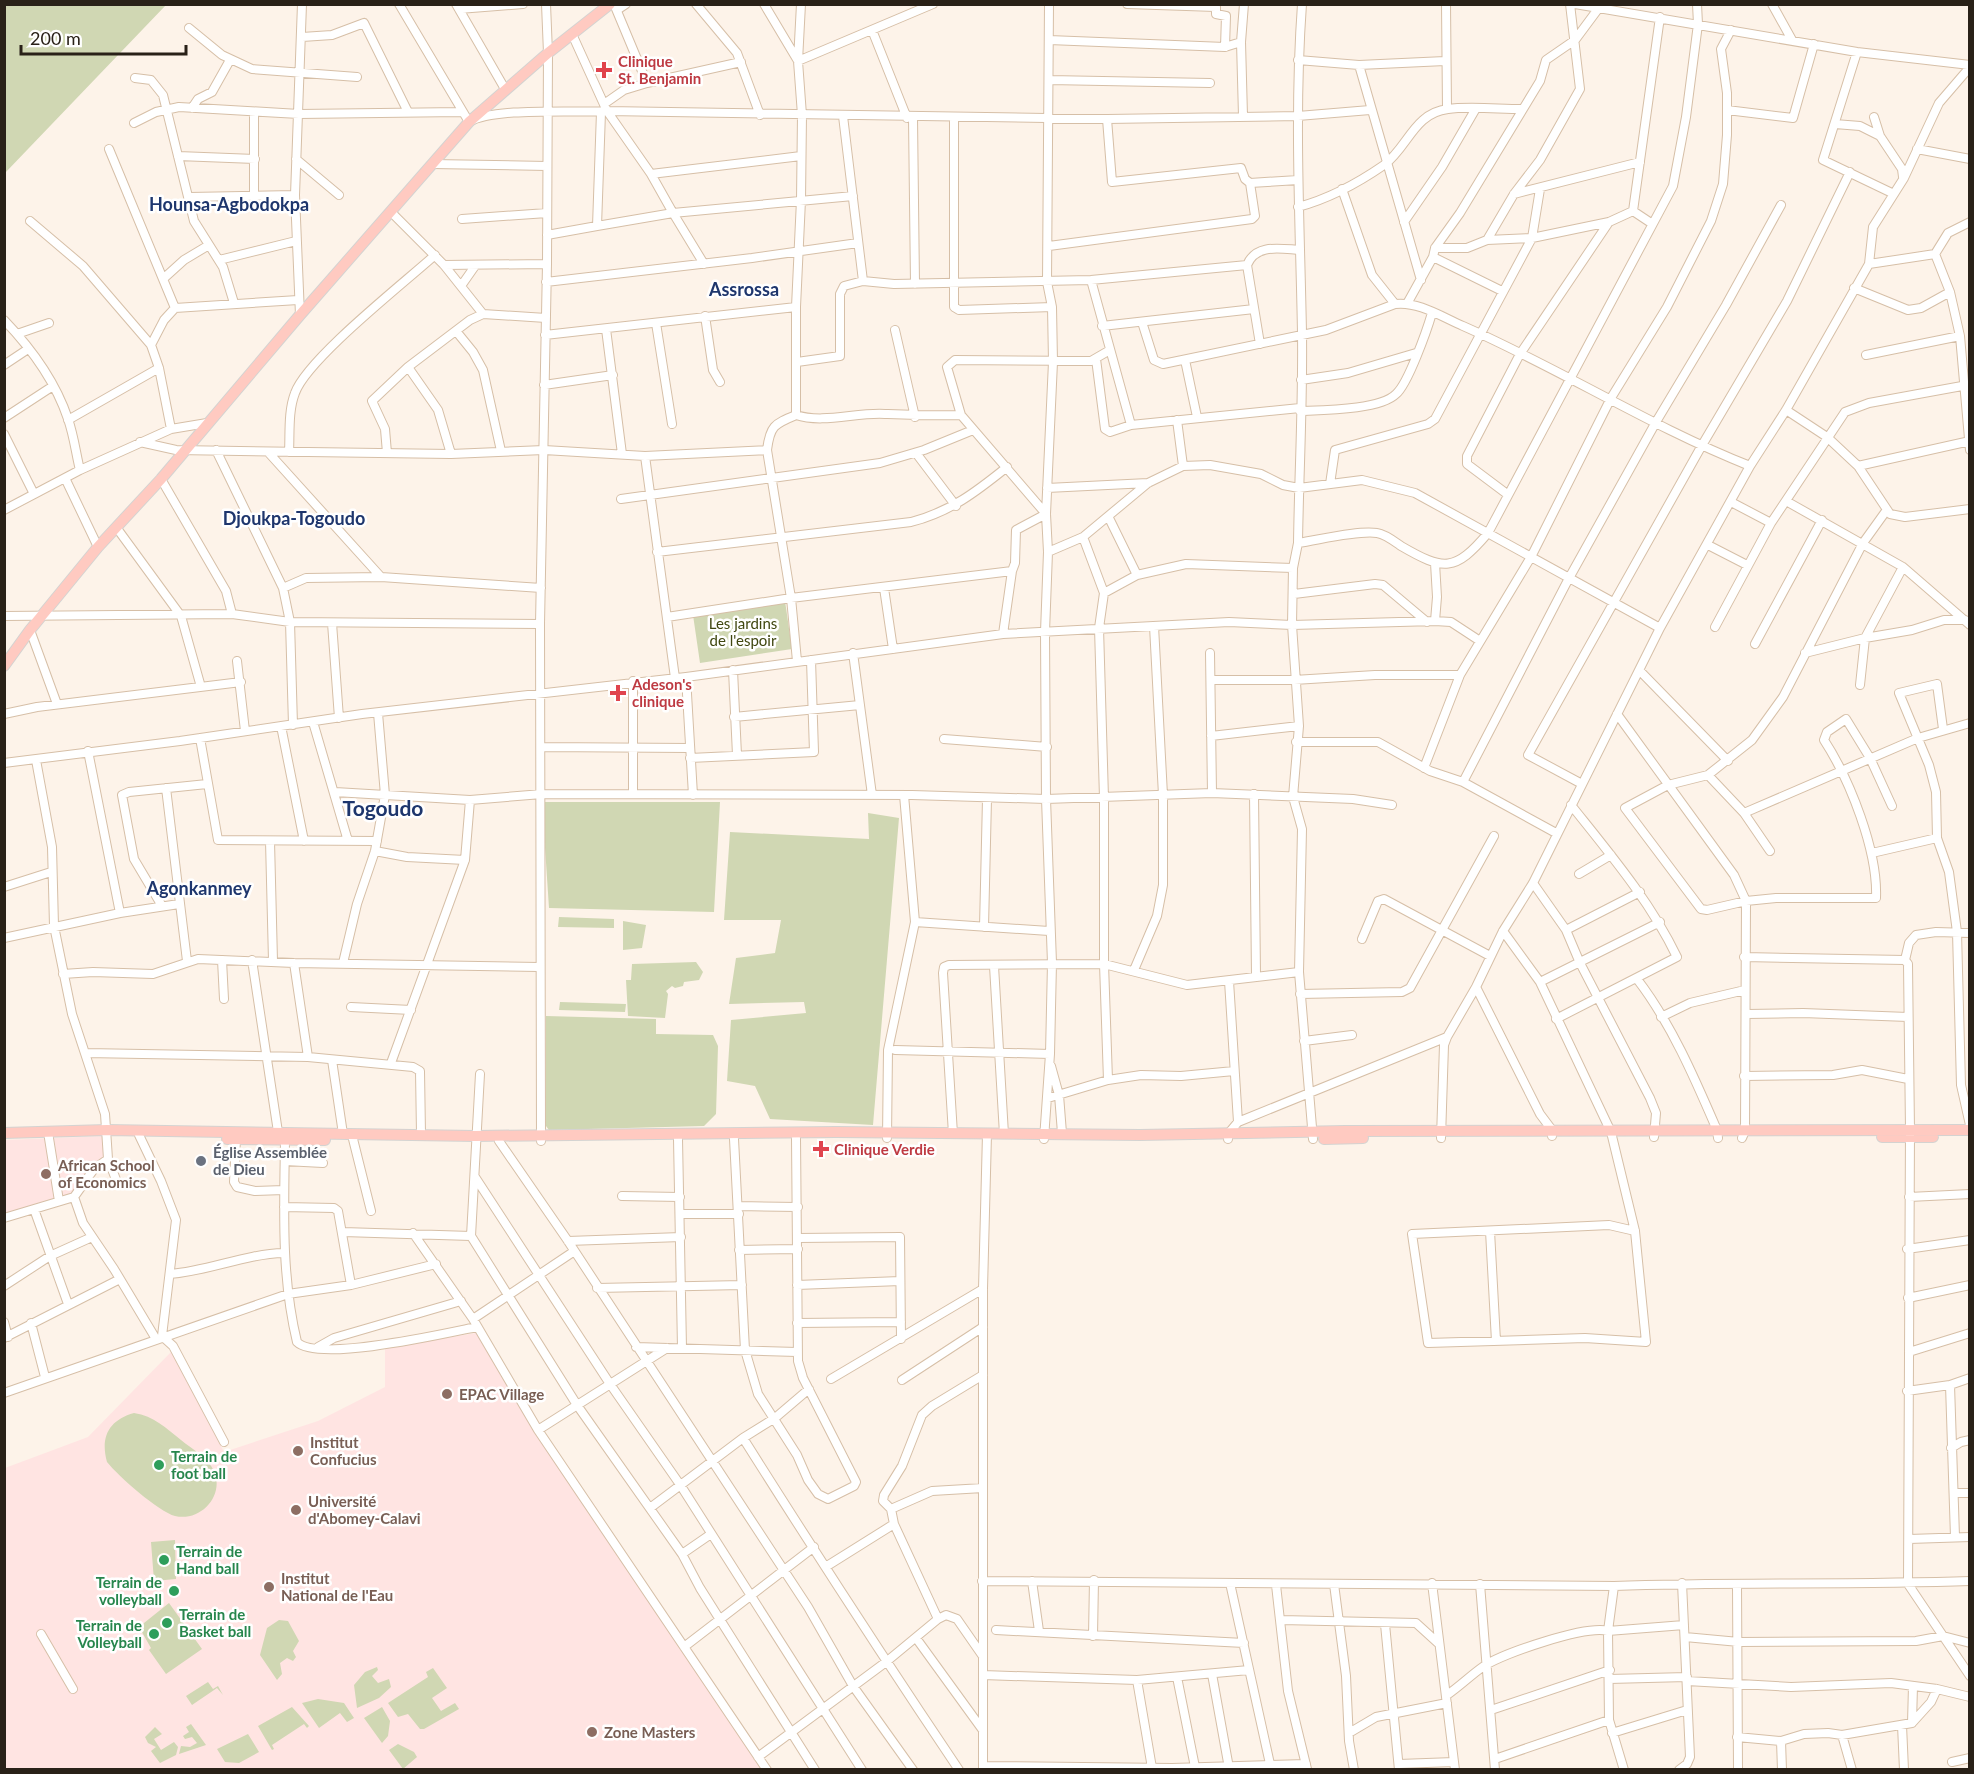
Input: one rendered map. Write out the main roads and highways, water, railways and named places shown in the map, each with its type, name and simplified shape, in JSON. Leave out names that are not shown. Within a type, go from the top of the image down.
[{"type":"main road","points":[[4,666],[30,630],[98,547],[161,479],[300,315],[469,122],[597,10],[614,6]]},
{"type":"main road","points":[[1910,1134],[1970,1127]]},
{"type":"main road","points":[[4,1133],[475,1139],[953,1134],[987,1137],[1004,1134],[1045,1136],[1062,1133],[1228,1137]]},
{"type":"main road","points":[[107,1133],[139,1136],[187,1134],[236,1139],[281,1136]]},
{"type":"main road","points":[[348,1137],[421,1134],[499,1141],[541,1138],[678,1139],[708,1136],[734,1139],[888,1135],[1228,1137],[1552,1133],[1970,1136]]},
{"type":"main road","points":[[4,1139],[49,1134]]},
{"type":"place","name":"Clinique St. Benjamin","points":[[604,70]]},
{"type":"place","name":"Adeson's clinique","points":[[618,693]]},
{"type":"place","name":"Clinique Verdie","points":[[821,1149]]},
{"type":"place","name":"Église Assemblée de Dieu","points":[[201,1161]]},
{"type":"place","name":"African School of Economics","points":[[46,1174]]},
{"type":"place","name":"EPAC Village","points":[[447,1394]]},
{"type":"place","name":"Institut Confucius","points":[[298,1451]]},
{"type":"place","name":"Terrain de foot ball","points":[[159,1465]]},
{"type":"place","name":"Université d'Abomey-Calavi","points":[[296,1510]]},
{"type":"place","name":"Terrain de Hand ball","points":[[164,1560]]},
{"type":"place","name":"Institut National de l'Eau","points":[[269,1587]]},
{"type":"place","name":"Terrain de volleyball","points":[[174,1591]]},
{"type":"place","name":"Terrain de Basket ball","points":[[167,1623]]},
{"type":"place","name":"Terrain de Volleyball","points":[[154,1634]]},
{"type":"place","name":"Zone Masters","points":[[592,1732]]},
{"type":"district","name":"Hounsa-Agbodokpa","points":[[229,204]]},
{"type":"district","name":"Assrossa","points":[[744,289]]},
{"type":"district","name":"Djoukpa-Togoudo","points":[[294,518]]},
{"type":"district","name":"Togoudo","points":[[383,807]]},
{"type":"district","name":"Agonkanmey","points":[[199,888]]},
{"type":"park label","name":"Les jardins de l'espoir","points":[[743,632]]}]
